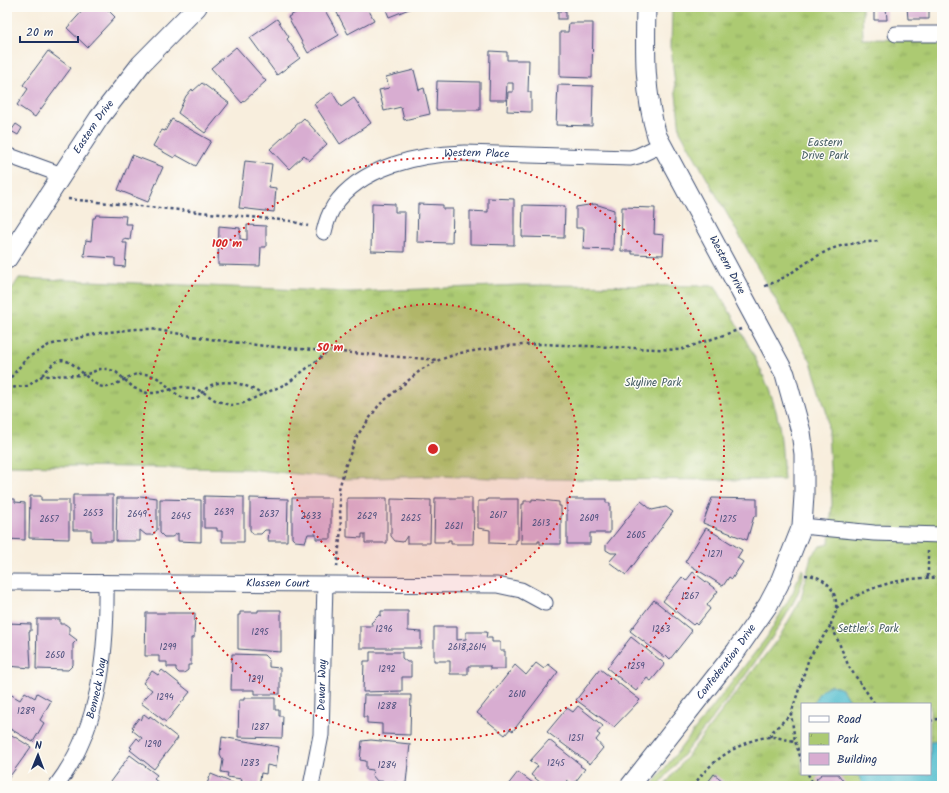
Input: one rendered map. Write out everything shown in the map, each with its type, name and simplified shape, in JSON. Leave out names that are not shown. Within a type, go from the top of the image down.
[{"type":"street","name":"Eastern Drive","points":[[7,259],[99,118],[141,64],[197,7]]},
{"type":"street","name":"Western Drive","points":[[646,7],[646,90],[650,113],[661,145],[785,374],[796,411],[804,454],[802,526]]},
{"type":"street","points":[[896,34],[942,34]]},
{"type":"street","name":"Western Place","points":[[324,232],[332,210],[345,193],[379,171],[415,158],[440,154],[464,153],[630,158],[638,156],[661,145]]},
{"type":"street","points":[[7,155],[62,175]]},
{"type":"street","points":[[802,526],[874,533],[942,535]]},
{"type":"street","name":"Confederation Drive","points":[[630,786],[754,627],[779,584],[802,526]]},
{"type":"street","name":"Klassen Court","points":[[7,582],[497,585],[521,590],[545,603]]},
{"type":"street","name":"Benneck Way","points":[[56,786],[67,772],[78,752],[88,726],[96,697],[104,646],[106,583]]},
{"type":"street","name":"Dewar Way","points":[[311,786],[321,735],[325,584]]},
{"type":"path","points":[[66,199],[291,221],[324,232]]},
{"type":"path","points":[[765,286],[778,282],[827,251],[843,245],[878,241]]},
{"type":"path","points":[[337,570],[341,529],[339,489],[345,467],[357,436],[380,405],[422,370],[439,360],[482,348],[541,344],[680,350],[741,328]]},
{"type":"path","points":[[7,382],[27,358],[49,344],[118,330],[151,329],[216,340],[439,360]]},
{"type":"path","points":[[42,376],[85,375],[100,369],[108,369],[116,372],[122,379],[134,388],[147,394],[182,387],[192,388],[203,392],[215,400],[229,405],[241,404],[288,383],[329,351]]},
{"type":"path","points":[[7,388],[28,386],[42,376],[57,361],[63,360],[70,362],[93,382],[106,387],[112,386],[122,379],[143,373],[161,380],[178,396],[187,399],[198,398],[208,387],[219,384],[236,383],[252,387],[262,394]]},
{"type":"path","points":[[928,548],[928,577]]},
{"type":"path","points":[[801,759],[795,741],[791,714],[809,658],[831,624],[836,608],[833,592],[827,583],[819,577],[805,574]]},
{"type":"path","points":[[836,608],[865,592],[888,582],[928,577],[942,578]]},
{"type":"path","points":[[831,624],[849,667],[874,703]]},
{"type":"path","points":[[770,737],[773,731],[791,714]]},
{"type":"path","points":[[931,721],[942,718]]},
{"type":"path","points":[[694,786],[700,776],[721,757],[746,744],[770,737],[795,741]]},
{"type":"path","points":[[808,775],[814,786]]},
{"type":"green space","points":[[672,7],[862,7],[863,39],[942,40],[942,786],[664,786],[780,636],[801,599],[811,556],[820,546],[829,544],[832,503],[827,414],[811,362],[680,131],[671,48]]},
{"type":"green space","name":"Skyline Park","points":[[19,278],[349,292],[520,285],[715,286],[748,344],[769,388],[779,423],[784,480],[520,479],[434,476],[347,479],[247,469],[7,465],[7,297]]},
{"type":"green space","points":[[802,568],[801,584],[789,609],[770,641],[718,711],[658,786],[651,786],[767,637],[793,592]]},
{"type":"water","points":[[832,685],[842,689],[850,703],[814,703],[820,692]]},
{"type":"water","points":[[942,741],[942,786],[863,786],[858,775],[931,775],[931,742]]},
{"type":"building","points":[[86,7],[105,7],[115,17],[87,47],[67,28]]},
{"type":"building","points":[[301,7],[323,7],[339,35],[308,53],[288,17],[297,12],[296,10]]},
{"type":"building","points":[[334,7],[367,7],[374,20],[348,34]]},
{"type":"building","points":[[385,7],[414,7],[389,17]]},
{"type":"building","points":[[874,7],[886,7],[887,20],[874,20]]},
{"type":"building","points":[[907,7],[929,7],[929,19],[908,19]]},
{"type":"building","points":[[558,11],[566,11],[566,19],[558,19]]},
{"type":"building","points":[[277,19],[289,37],[287,39],[300,58],[277,75],[250,38]]},
{"type":"building","points":[[569,23],[593,23],[592,78],[560,77],[560,32],[568,32]]},
{"type":"building","points":[[236,47],[266,81],[242,103],[211,68]]},
{"type":"building","points":[[48,51],[71,68],[35,117],[17,105],[28,89],[23,85]]},
{"type":"building","points":[[490,51],[507,52],[507,60],[529,60],[528,92],[531,92],[531,112],[507,111],[508,92],[513,92],[513,83],[507,83],[506,100],[489,100]]},
{"type":"building","points":[[414,70],[419,90],[424,88],[430,114],[404,120],[401,107],[384,111],[379,90],[389,88],[386,77]]},
{"type":"building","points":[[437,81],[480,82],[480,110],[436,110]]},
{"type":"building","points":[[202,83],[229,103],[205,133],[178,113],[186,96],[192,89],[193,91]]},
{"type":"building","points":[[558,85],[593,86],[592,126],[556,125]]},
{"type":"building","points":[[332,92],[341,107],[354,98],[371,123],[340,144],[314,104]]},
{"type":"building","points":[[304,118],[327,144],[309,161],[304,155],[289,169],[270,149]]},
{"type":"building","points":[[172,119],[211,141],[196,166],[176,155],[174,158],[153,146],[162,130],[165,131]]},
{"type":"building","points":[[16,124],[22,128],[18,135],[11,131]]},
{"type":"building","points":[[132,155],[163,167],[148,202],[118,190]]},
{"type":"building","points":[[245,161],[272,164],[269,187],[276,188],[274,212],[239,208]]},
{"type":"building","points":[[488,198],[514,199],[514,245],[470,244],[470,211],[488,212]]},
{"type":"building","points":[[372,203],[395,204],[395,212],[405,212],[404,252],[371,251]]},
{"type":"building","points":[[418,204],[443,205],[443,209],[453,209],[452,243],[417,242]]},
{"type":"building","points":[[595,204],[614,210],[613,250],[583,249],[584,228],[576,228],[576,207]]},
{"type":"building","points":[[523,205],[565,206],[564,238],[522,237]]},
{"type":"building","points":[[622,207],[655,208],[654,234],[664,235],[663,255],[632,254],[632,251],[621,251]]},
{"type":"building","points":[[96,215],[126,216],[125,224],[132,224],[130,240],[123,239],[123,243],[127,243],[125,267],[115,266],[115,258],[84,256],[86,240],[91,241],[93,218],[95,218]]},
{"type":"building","points":[[247,225],[266,226],[266,247],[261,247],[260,266],[218,265],[219,226],[240,228],[240,239],[247,240]]},
{"type":"building","points":[[73,495],[113,495],[113,541],[91,541],[91,530],[73,530]]},
{"type":"building","points":[[30,496],[41,496],[41,500],[69,500],[69,539],[29,538]]},
{"type":"building","points":[[140,496],[157,498],[157,530],[152,535],[146,535],[140,530],[140,541],[116,541],[117,498],[138,498]]},
{"type":"building","points":[[204,496],[244,497],[244,542],[222,542],[222,531],[217,531],[217,528],[204,528]]},
{"type":"building","points":[[250,498],[288,499],[287,541],[268,541],[269,530],[265,530],[261,534],[253,534],[250,530]]},
{"type":"building","points":[[292,498],[331,498],[331,539],[316,539],[316,534],[308,534],[305,542],[295,541],[292,538]]},
{"type":"building","points":[[347,498],[387,498],[387,543],[365,543],[365,534],[362,534],[362,538],[347,537]]},
{"type":"building","points":[[435,498],[472,498],[472,512],[474,512],[473,544],[451,544],[451,540],[448,540],[448,542],[434,542]]},
{"type":"building","points":[[712,498],[757,499],[757,516],[754,516],[747,540],[703,523]]},
{"type":"building","points":[[7,499],[15,499],[15,502],[25,503],[25,540],[7,539]]},
{"type":"building","points":[[160,499],[201,500],[201,542],[178,541],[178,533],[172,537],[164,537],[160,533]]},
{"type":"building","points":[[391,499],[431,500],[430,543],[407,543],[407,536],[403,542],[395,541],[391,536]]},
{"type":"building","points":[[487,499],[518,499],[518,540],[516,540],[516,544],[490,543],[490,530],[478,528],[478,501],[487,501]]},
{"type":"building","points":[[532,499],[559,502],[559,506],[561,506],[561,544],[540,544],[540,541],[538,541],[538,543],[521,543],[522,504],[524,504],[524,501],[532,501]]},
{"type":"building","points":[[567,499],[606,499],[606,503],[610,503],[610,533],[590,533],[590,544],[567,544]]},
{"type":"building","points":[[641,501],[652,510],[666,507],[673,512],[626,575],[609,562],[617,553],[611,553],[606,550],[606,545]]},
{"type":"building","points":[[706,528],[742,550],[737,558],[743,562],[732,579],[729,577],[723,586],[685,562]]},
{"type":"building","points":[[693,572],[718,591],[707,605],[710,609],[697,625],[695,623],[693,625],[663,601],[682,577],[686,581]]},
{"type":"building","points":[[654,600],[692,631],[670,659],[666,655],[664,657],[630,631]]},
{"type":"building","points":[[258,610],[281,610],[281,652],[238,649],[238,615],[240,615],[240,612],[258,612]]},
{"type":"building","points":[[381,611],[408,611],[408,631],[421,632],[421,648],[360,648],[360,626],[373,626],[371,623],[379,615],[381,616]]},
{"type":"building","points":[[146,613],[195,613],[194,638],[191,638],[191,665],[188,665],[188,670],[184,673],[179,673],[176,670],[176,667],[167,667],[167,662],[159,662],[159,656],[145,656]]},
{"type":"building","points":[[37,619],[60,619],[60,624],[65,624],[69,627],[69,634],[77,640],[73,644],[73,665],[68,670],[36,669]]},
{"type":"building","points":[[7,623],[31,624],[31,631],[29,631],[31,668],[7,666]]},
{"type":"building","points":[[434,627],[457,627],[457,640],[466,639],[466,632],[487,632],[486,638],[492,638],[492,642],[500,642],[500,651],[505,651],[505,669],[490,669],[490,666],[468,666],[468,674],[450,674],[450,661],[434,661]]},
{"type":"building","points":[[631,637],[665,664],[651,681],[647,678],[636,691],[607,668]]},
{"type":"building","points":[[370,652],[402,652],[402,658],[407,662],[411,662],[411,677],[402,677],[402,691],[363,692],[364,661],[370,661]]},
{"type":"building","points":[[232,654],[264,655],[269,660],[269,667],[280,668],[280,694],[255,694],[255,690],[231,690]]},
{"type":"building","points":[[536,663],[544,669],[548,664],[558,672],[513,731],[510,729],[505,735],[477,713],[515,665],[526,675]]},
{"type":"building","points":[[600,669],[640,700],[614,727],[576,700]]},
{"type":"building","points":[[162,670],[190,692],[166,722],[141,703],[152,690],[143,683],[152,671],[158,675]]},
{"type":"building","points":[[25,692],[35,698],[37,693],[51,701],[40,720],[44,723],[33,742],[7,727],[7,699],[10,694],[20,700]]},
{"type":"building","points":[[364,695],[411,695],[410,735],[382,734],[382,724],[367,723],[367,717],[363,717]]},
{"type":"building","points":[[244,698],[275,698],[275,710],[279,710],[279,716],[283,716],[282,738],[238,737],[239,700],[244,700]]},
{"type":"building","points":[[578,706],[603,726],[597,733],[600,735],[596,740],[603,748],[590,764],[547,732],[567,708],[573,712]]},
{"type":"building","points":[[144,714],[149,718],[150,716],[178,738],[154,769],[130,750],[132,748],[130,747],[137,738],[140,741],[142,738],[132,730],[134,728],[132,727],[139,718],[141,720]]},
{"type":"building","points":[[7,732],[31,747],[8,779],[7,778]]},
{"type":"building","points":[[222,737],[279,747],[276,767],[267,765],[266,774],[261,773],[259,786],[241,783],[242,779],[227,777],[228,773],[221,772],[223,760],[220,754]]},
{"type":"building","points":[[371,740],[410,744],[406,783],[377,781],[372,775],[373,770],[366,769],[366,761],[360,760],[362,741]]},
{"type":"building","points":[[549,740],[585,769],[573,785],[567,780],[562,786],[545,786],[531,775],[538,766],[530,761]]},
{"type":"building","points":[[130,755],[157,775],[154,779],[160,784],[159,786],[107,786]]},
{"type":"building","points":[[518,772],[537,786],[507,786]]},
{"type":"building","points":[[211,774],[240,786],[206,786]]},
{"type":"building","points":[[714,774],[723,781],[719,786],[705,786]]},
{"type":"building","points":[[821,775],[839,775],[847,786],[822,786],[816,779]]},
{"type":"park label","name":"Eastern Drive Park","points":[[825,149]]},
{"type":"park label","name":"Settler's Park","points":[[868,629]]}]
